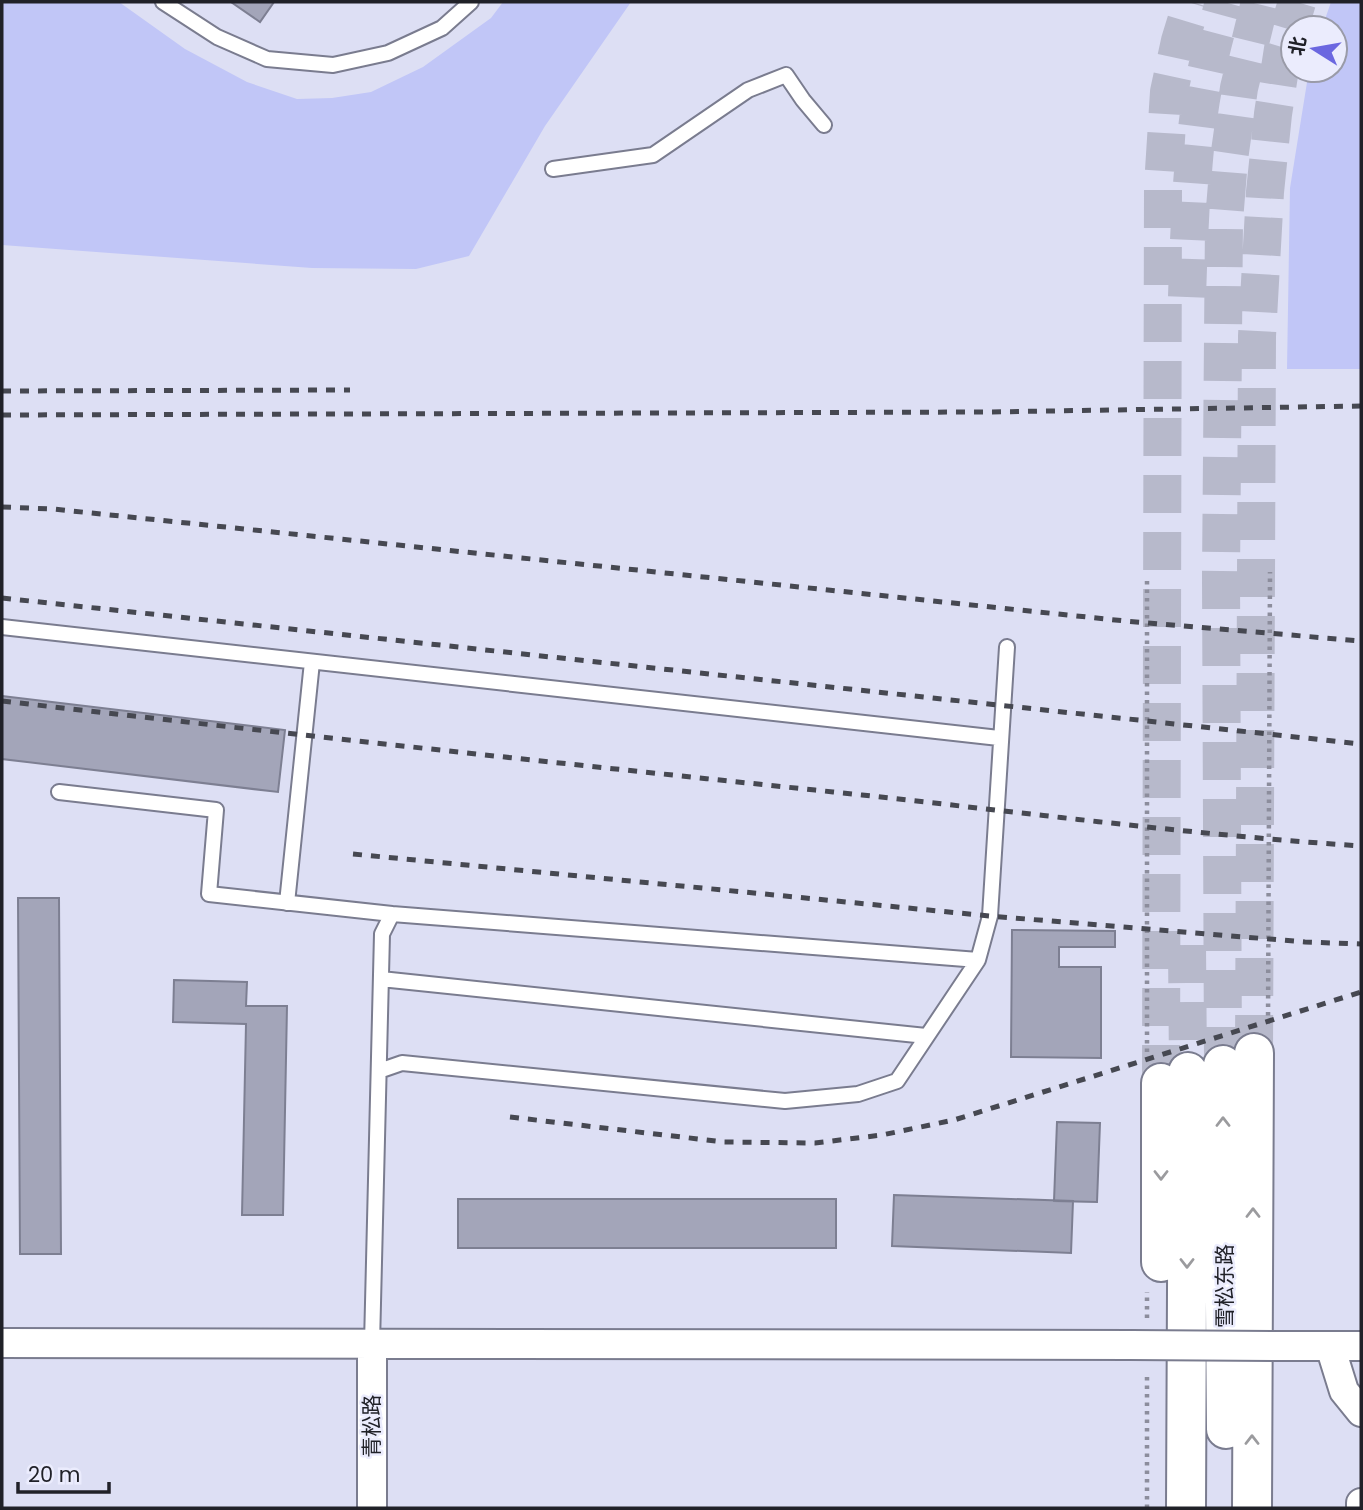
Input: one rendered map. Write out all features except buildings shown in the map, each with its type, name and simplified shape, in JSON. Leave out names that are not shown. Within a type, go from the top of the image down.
[{"type":"main road","points":[[1160,1508],[1195,1067]]},
{"type":"main road","points":[[1195,1067],[1252,1508]]},
{"type":"main road","name":"雪松东路","points":[[1186,1508],[1195,1067]]},
{"type":"main road","name":"雪松东路","points":[[1195,1067],[1226,1508]]},
{"type":"street","points":[[2,1343],[372,1344],[1139,1336],[1275,1346],[1361,1346]]},
{"type":"street","name":"青松路","points":[[372,1344],[372,1508]]},
{"type":"street","points":[[1330,1346],[1344,1391],[1361,1412]]},
{"type":"lane","points":[[163,2],[217,37],[267,59],[333,65],[388,53],[442,28],[471,2]]},
{"type":"lane","points":[[553,169],[653,155],[748,90],[786,75],[824,125]]},
{"type":"lane","points":[[2,627],[999,738]]},
{"type":"lane","points":[[379,1071],[402,1063],[785,1101],[858,1094],[897,1082],[978,960],[990,916],[999,738],[1007,647]]},
{"type":"lane","points":[[287,903],[312,662]]},
{"type":"lane","points":[[59,792],[216,810],[209,894],[392,914],[978,960]]},
{"type":"lane","points":[[372,1344],[382,934],[392,914]]},
{"type":"lane","points":[[381,979],[926,1036]]},
{"type":"path","points":[[1147,577],[1195,1067]]},
{"type":"path","points":[[1139,1336],[1147,1286]]},
{"type":"path","points":[[1147,1369],[1147,1508]]},
{"type":"shaded area","points":[[2,2],[119,2],[185,49],[247,82],[297,99],[332,98],[371,92],[423,67],[491,18],[503,2],[631,2],[545,126],[469,256],[416,269],[312,268],[2,245]]},
{"type":"shaded area","points":[[1331,2],[1361,2],[1361,369],[1287,369],[1290,188],[1307,84],[1349,84],[1349,14],[1327,14]]},
{"type":"tunnel","points":[[1161,1083],[1163,186],[1169,92],[1192,2]]},
{"type":"tunnel","points":[[1187,297],[1192,182],[1199,113],[1206,71],[1224,2]]},
{"type":"tunnel","points":[[1223,1065],[1221,575],[1224,221],[1239,88],[1260,2]]},
{"type":"tunnel","points":[[1254,1053],[1257,336],[1265,192],[1273,114],[1283,49],[1297,2]]},
{"type":"tunnel","points":[[1187,945],[1188,1072]]},
{"type":"railway","points":[[2,391],[350,390]]},
{"type":"railway","points":[[2,415],[987,412],[1361,406]]},
{"type":"railway","points":[[2,507],[53,509],[1125,621],[1361,641]]},
{"type":"railway","points":[[2,598],[1361,744]]},
{"type":"railway","points":[[2,701],[1111,823],[1361,846]]},
{"type":"railway","points":[[353,854],[990,916],[1305,942],[1361,944]]},
{"type":"railway","points":[[510,1117],[724,1142],[815,1143],[882,1135],[954,1120],[1361,992]]}]
